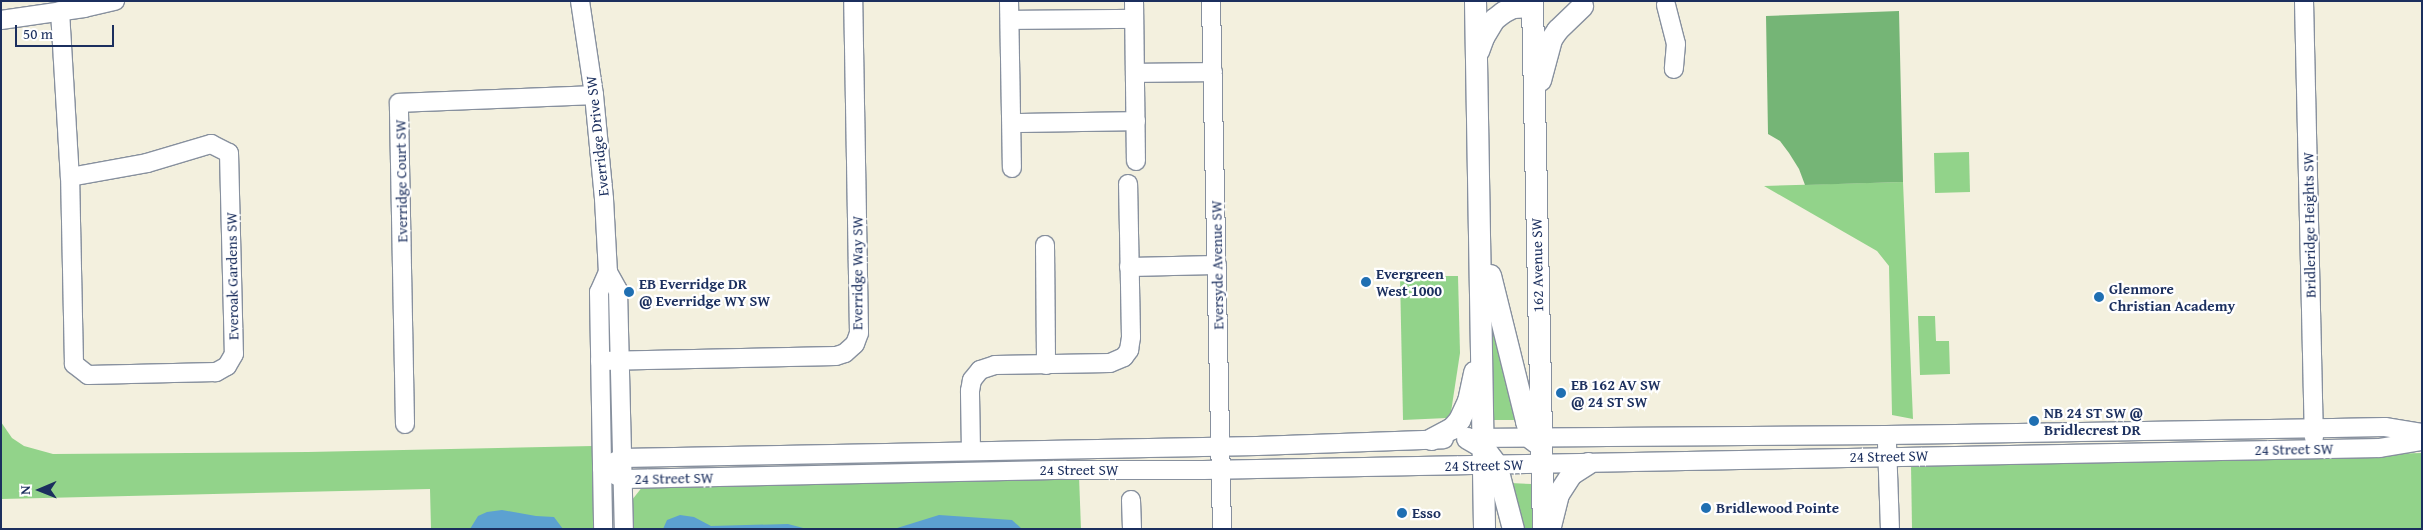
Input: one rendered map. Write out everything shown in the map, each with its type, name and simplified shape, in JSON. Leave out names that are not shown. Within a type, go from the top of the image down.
[{"type":"main road","points":[[1475,1],[1484,529]]},
{"type":"main road","points":[[1476,56],[1483,37],[1494,19],[1513,7],[1529,3]]},
{"type":"main road","name":"162 Avenue SW","points":[[1529,3],[1543,529]]},
{"type":"main road","points":[[1533,109],[1552,39],[1557,30],[1582,6]]},
{"type":"main road","points":[[1480,228],[1501,323],[1542,450]]},
{"type":"main road","points":[[1430,439],[1452,428],[1464,412],[1482,338]]},
{"type":"main road","points":[[1483,451],[1512,529]]},
{"type":"main road","points":[[1550,529],[1558,494],[1571,474],[1588,463]]},
{"type":"street","points":[[1,20],[115,1]]},
{"type":"street","name":"Everridge Drive SW","points":[[580,1],[594,95],[604,199],[608,272],[618,290],[624,529]]},
{"type":"street","name":"Everridge Way SW","points":[[600,361],[836,356],[845,353],[855,344],[859,324],[853,1]]},
{"type":"street","points":[[1009,1],[1012,168]]},
{"type":"street","points":[[1134,1],[1136,161]]},
{"type":"street","name":"Eversyde Avenue SW","points":[[1211,1],[1222,529]]},
{"type":"street","name":"Bridleridge Heights SW","points":[[2304,1],[2314,449]]},
{"type":"street","points":[[1666,5],[1676,44],[1674,69]]},
{"type":"street","name":"Everoak Gardens SW","points":[[60,11],[70,177],[74,364],[88,375],[216,372],[227,366],[234,354],[229,153],[211,144],[147,163],[70,177]]},
{"type":"street","points":[[1010,20],[1134,19]]},
{"type":"street","points":[[1135,73],[1213,72]]},
{"type":"street","name":"Everridge Court SW","points":[[405,424],[400,103],[594,95]]},
{"type":"street","points":[[1012,123],[1136,121]]},
{"type":"street","points":[[971,451],[970,391],[976,373],[995,365],[1110,363],[1124,357],[1129,350],[1131,336],[1128,184]]},
{"type":"street","points":[[1045,245],[1046,364]]},
{"type":"street","points":[[1129,267],[1217,265]]},
{"type":"street","name":"Everridge Drive SW","points":[[603,529],[599,292],[608,272]]},
{"type":"street","name":"24 Street SW","points":[[602,468],[623,479],[1220,469],[1483,451],[1886,435],[2314,428],[2385,428],[2422,433]]},
{"type":"street","points":[[1886,435],[1889,455],[1890,529]]},
{"type":"street","name":"24 Street SW","points":[[602,468],[622,458],[1220,446],[1430,439],[1483,451],[1542,450],[1588,463],[1889,455],[2380,448],[2422,441]]},
{"type":"street","points":[[1131,500],[1132,529]]},
{"type":"green space","points":[[1899,11],[1903,182],[1805,185],[1799,169],[1789,153],[1780,141],[1768,134],[1766,16]]},
{"type":"green space","points":[[1969,152],[1970,192],[1935,193],[1934,153]]},
{"type":"green space","points":[[1903,182],[1913,419],[1892,415],[1889,266],[1877,251],[1764,186]]},
{"type":"green space","points":[[1400,276],[1458,276],[1460,353],[1451,412],[1447,418],[1403,420]]},
{"type":"green space","points":[[1918,316],[1935,316],[1936,341],[1949,341],[1950,374],[1920,375]]},
{"type":"green space","points":[[1491,334],[1496,334],[1515,420],[1492,420]]},
{"type":"green space","points":[[1,422],[12,438],[24,446],[53,454],[308,452],[593,446],[595,529],[431,529],[430,489],[1,499]]},
{"type":"green space","points":[[2422,453],[2422,529],[1912,529],[1911,465]]},
{"type":"green space","points":[[1079,476],[1081,529],[634,529],[632,500],[643,486]]},
{"type":"green space","points":[[1510,483],[1532,484],[1533,529],[1519,529]]},
{"type":"water","points":[[502,510],[554,517],[563,529],[470,529],[478,516],[487,512]]},
{"type":"water","points":[[680,515],[694,517],[711,526],[788,524],[807,529],[663,529],[667,520]]},
{"type":"water","points":[[939,515],[1012,520],[1022,529],[894,529]]},
{"type":"place","name":"Evergreen West 1000","points":[[1366,282]]},
{"type":"place","name":"EB Everridge DR @ Everridge WY SW","points":[[629,292]]},
{"type":"place","name":"Glenmore Christian Academy","points":[[2099,297]]},
{"type":"place","name":"EB 162 AV SW @ 24 ST SW","points":[[1561,393]]},
{"type":"place","name":"NB 24 ST SW @ Bridlecrest DR","points":[[2034,421]]},
{"type":"place","name":"Bridlewood Pointe","points":[[1706,508]]},
{"type":"place","name":"Esso","points":[[1402,513]]}]
